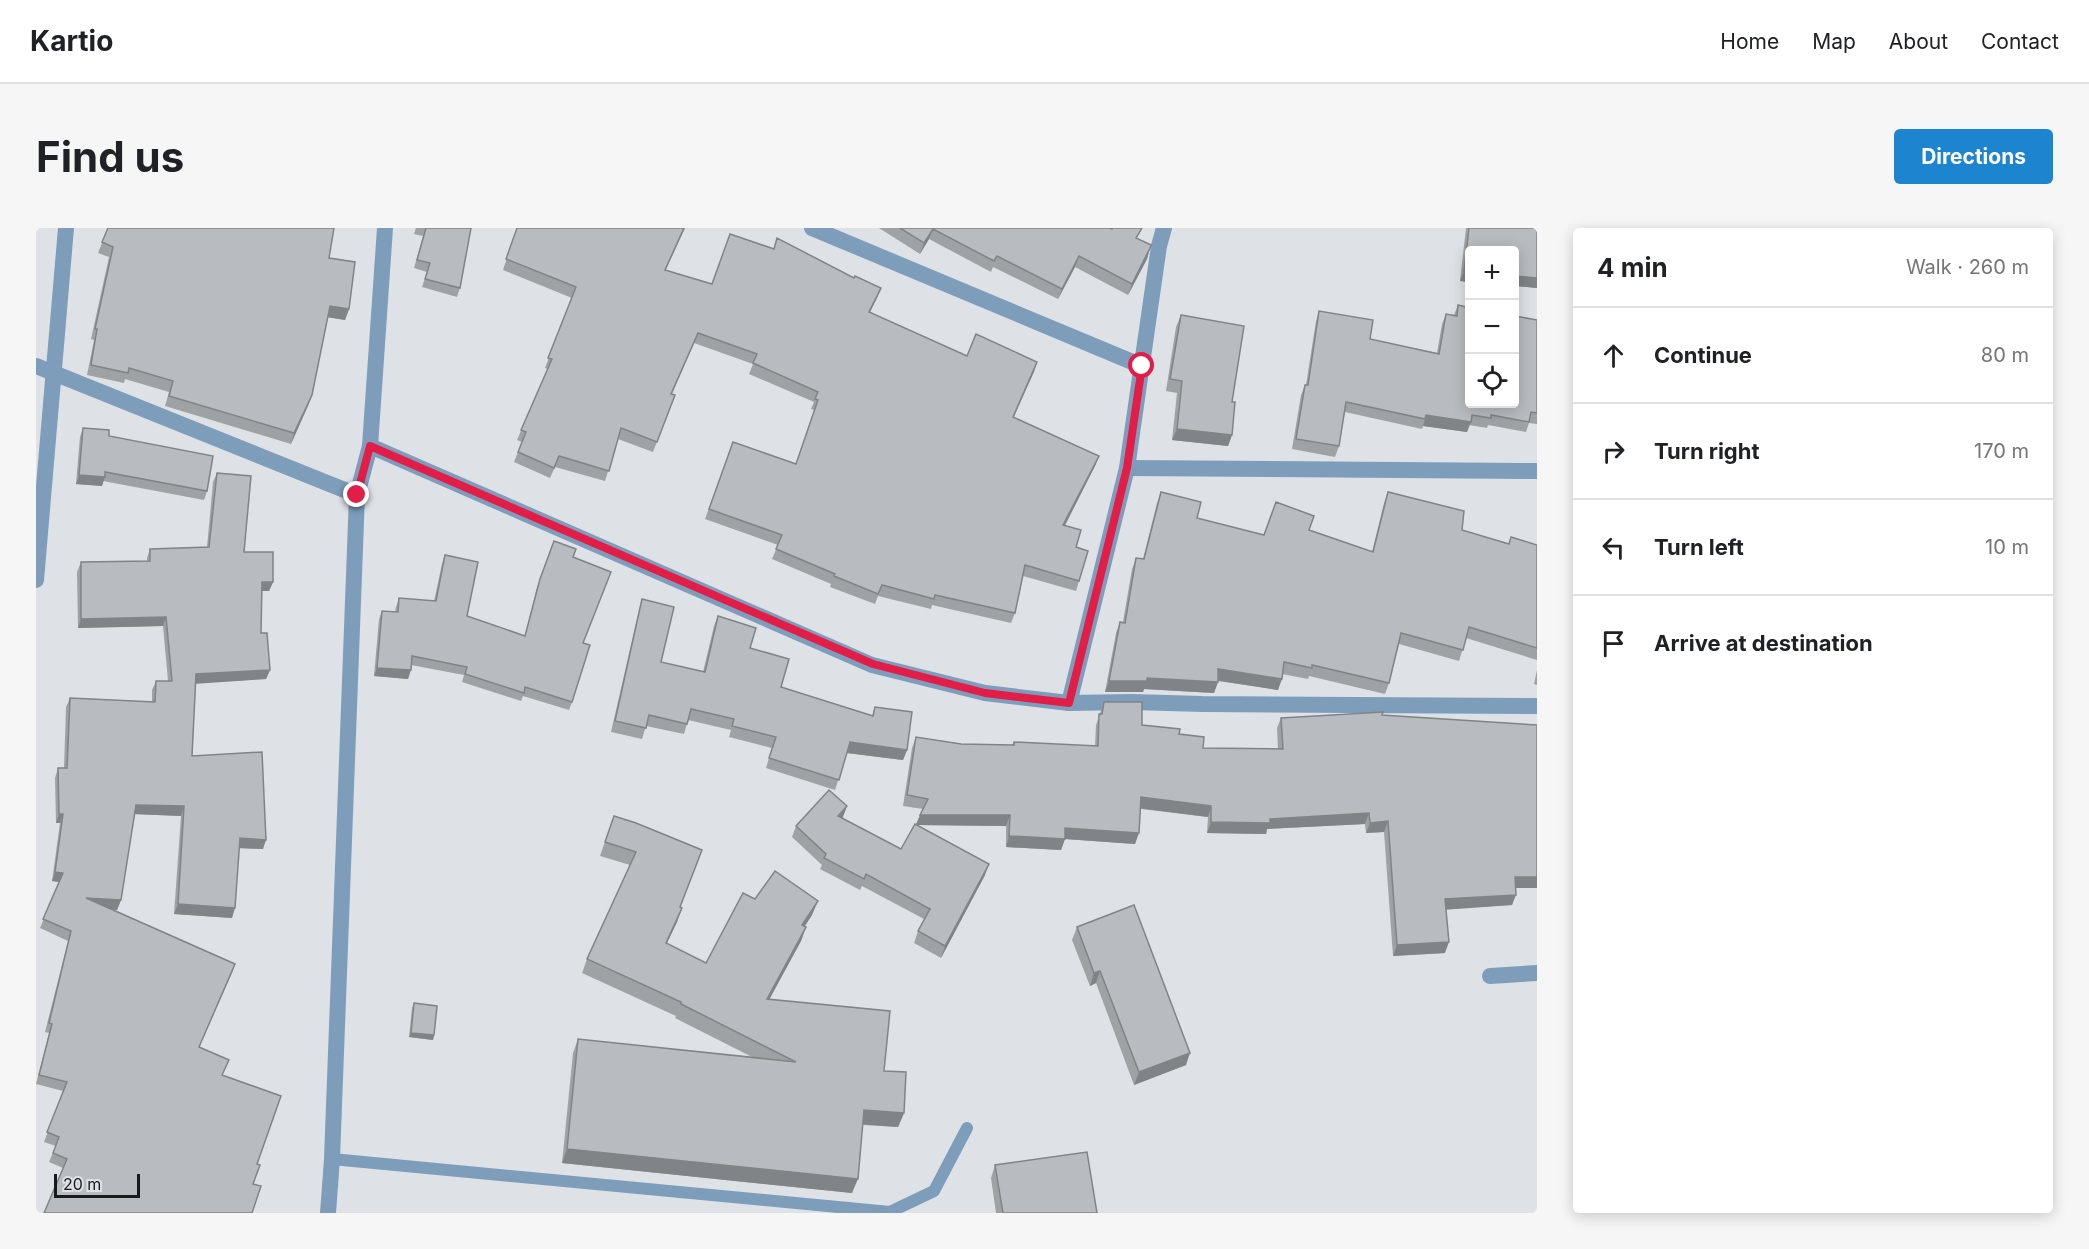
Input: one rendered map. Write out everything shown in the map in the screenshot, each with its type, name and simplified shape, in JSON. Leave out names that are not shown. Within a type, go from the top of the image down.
[{"type":"street","points":[[36,580],[66,228]]},
{"type":"street","points":[[328,1213],[332,1159],[357,495],[370,446],[385,228]]},
{"type":"street","points":[[813,228],[1142,366]]},
{"type":"street","points":[[1069,703],[1127,468],[1164,228]]},
{"type":"street","points":[[36,366],[357,495]]},
{"type":"street","points":[[370,446],[873,664],[985,693],[1069,703],[1537,706]]},
{"type":"street","points":[[1127,468],[1537,471]]},
{"type":"street","points":[[1490,976],[1537,973]]},
{"type":"lane","points":[[332,1159],[890,1212],[934,1191],[967,1128]]},
{"type":"building","points":[[108,228],[334,228],[329,258],[355,262],[349,309],[330,306],[312,395],[294,433],[169,396],[173,381],[129,368],[128,373],[91,365],[97,329],[95,329],[113,247],[102,242]]},
{"type":"building","points":[[426,228],[471,228],[460,288],[425,279],[430,263],[417,260]]},
{"type":"building","points":[[517,228],[684,228],[665,270],[712,284],[730,234],[774,249],[777,238],[854,278],[855,276],[881,288],[869,312],[967,356],[976,334],[1037,362],[1013,417],[1099,456],[1063,525],[1081,530],[1076,547],[1088,551],[1079,581],[1025,565],[1015,613],[935,595],[934,599],[882,585],[878,594],[776,549],[782,535],[709,509],[733,442],[796,464],[818,400],[815,399],[818,392],[753,363],[757,354],[698,333],[671,394],[675,395],[657,442],[621,428],[609,471],[559,456],[554,468],[518,452],[526,432],[521,430],[552,359],[548,358],[576,287],[506,259]]},
{"type":"building","points":[[900,228],[1142,228],[1136,238],[1151,245],[1132,284],[1079,256],[1062,289],[997,256],[994,261],[933,229],[924,243]]},
{"type":"building","points":[[1469,228],[1537,228],[1537,278],[1519,276],[1519,246],[1467,246]]},
{"type":"building","points":[[1458,305],[1465,307],[1465,408],[1519,408],[1519,317],[1537,320],[1537,413],[1531,412],[1529,422],[1491,415],[1491,418],[1472,415],[1471,422],[1426,415],[1425,419],[1346,402],[1339,446],[1296,439],[1305,385],[1308,385],[1319,311],[1373,320],[1370,339],[1439,354],[1446,314],[1457,316]]},
{"type":"building","points":[[1181,315],[1244,326],[1232,402],[1235,402],[1232,435],[1177,429],[1182,381],[1170,379]]},
{"type":"building","points":[[83,428],[109,430],[109,436],[213,456],[207,491],[105,472],[105,477],[79,475]]},
{"type":"building","points":[[217,473],[251,476],[244,552],[273,552],[273,582],[262,582],[261,633],[267,633],[270,670],[196,674],[192,756],[262,752],[266,840],[240,838],[235,908],[178,904],[184,806],[136,805],[121,900],[86,898],[235,964],[199,1047],[229,1060],[222,1075],[281,1096],[257,1164],[260,1165],[253,1184],[261,1186],[252,1213],[44,1213],[67,1159],[53,1153],[59,1137],[47,1132],[67,1082],[39,1075],[71,931],[43,919],[63,873],[55,872],[63,814],[59,814],[58,768],[67,768],[70,698],[155,702],[156,681],[172,681],[166,617],[81,619],[81,562],[150,561],[150,549],[209,547]]},
{"type":"building","points":[[1161,492],[1201,502],[1197,518],[1264,535],[1276,502],[1314,516],[1309,530],[1373,552],[1388,492],[1464,511],[1462,530],[1509,544],[1511,537],[1537,545],[1537,648],[1469,627],[1463,650],[1401,633],[1389,683],[1312,665],[1312,668],[1284,662],[1282,679],[1218,669],[1218,682],[1147,678],[1147,681],[1109,681],[1120,622],[1125,623],[1136,558],[1144,559]]},
{"type":"building","points":[[554,541],[576,549],[573,557],[611,572],[583,643],[590,645],[572,702],[525,687],[524,693],[465,674],[467,667],[412,656],[411,670],[377,668],[382,611],[398,612],[399,598],[436,601],[445,555],[478,562],[467,616],[525,636],[540,579]]},
{"type":"building","points":[[642,599],[674,607],[661,662],[705,672],[718,616],[756,628],[750,648],[789,659],[781,687],[873,716],[875,707],[912,712],[907,750],[850,742],[839,780],[769,758],[776,737],[732,726],[734,719],[691,709],[687,724],[649,715],[646,728],[615,721]]},
{"type":"building","points":[[1104,702],[1142,702],[1142,725],[1180,729],[1179,734],[1204,737],[1203,748],[1283,749],[1281,718],[1383,712],[1382,715],[1537,725],[1537,877],[1515,877],[1516,895],[1445,899],[1449,942],[1397,945],[1388,821],[1370,823],[1369,813],[1270,819],[1270,823],[1211,822],[1211,806],[1141,797],[1139,833],[1065,828],[1065,839],[1009,836],[1010,815],[920,815],[928,799],[907,795],[916,737],[961,744],[1014,745],[1014,742],[1098,746],[1099,714],[1102,714]]},
{"type":"building","points":[[829,790],[847,806],[838,816],[901,849],[915,824],[989,864],[945,946],[918,931],[930,909],[866,874],[864,879],[824,858],[826,854],[796,826]]},
{"type":"building","points":[[614,816],[702,850],[680,907],[682,908],[666,943],[706,963],[743,893],[755,899],[775,871],[818,901],[802,925],[806,927],[767,999],[890,1011],[884,1071],[906,1072],[904,1113],[864,1110],[858,1179],[567,1149],[578,1039],[796,1062],[681,1002],[587,959],[636,852],[605,842]]},
{"type":"building","points":[[1134,905],[1190,1053],[1139,1072],[1100,971],[1094,973],[1077,927]]},
{"type":"building","points":[[414,1003],[437,1006],[434,1035],[411,1033]]},
{"type":"building","points":[[1087,1152],[1097,1213],[1003,1213],[995,1165]]},
{"type":"route","points":[[357,495],[370,446],[873,664],[985,693],[1069,703],[1127,468],[1142,366]]}]
